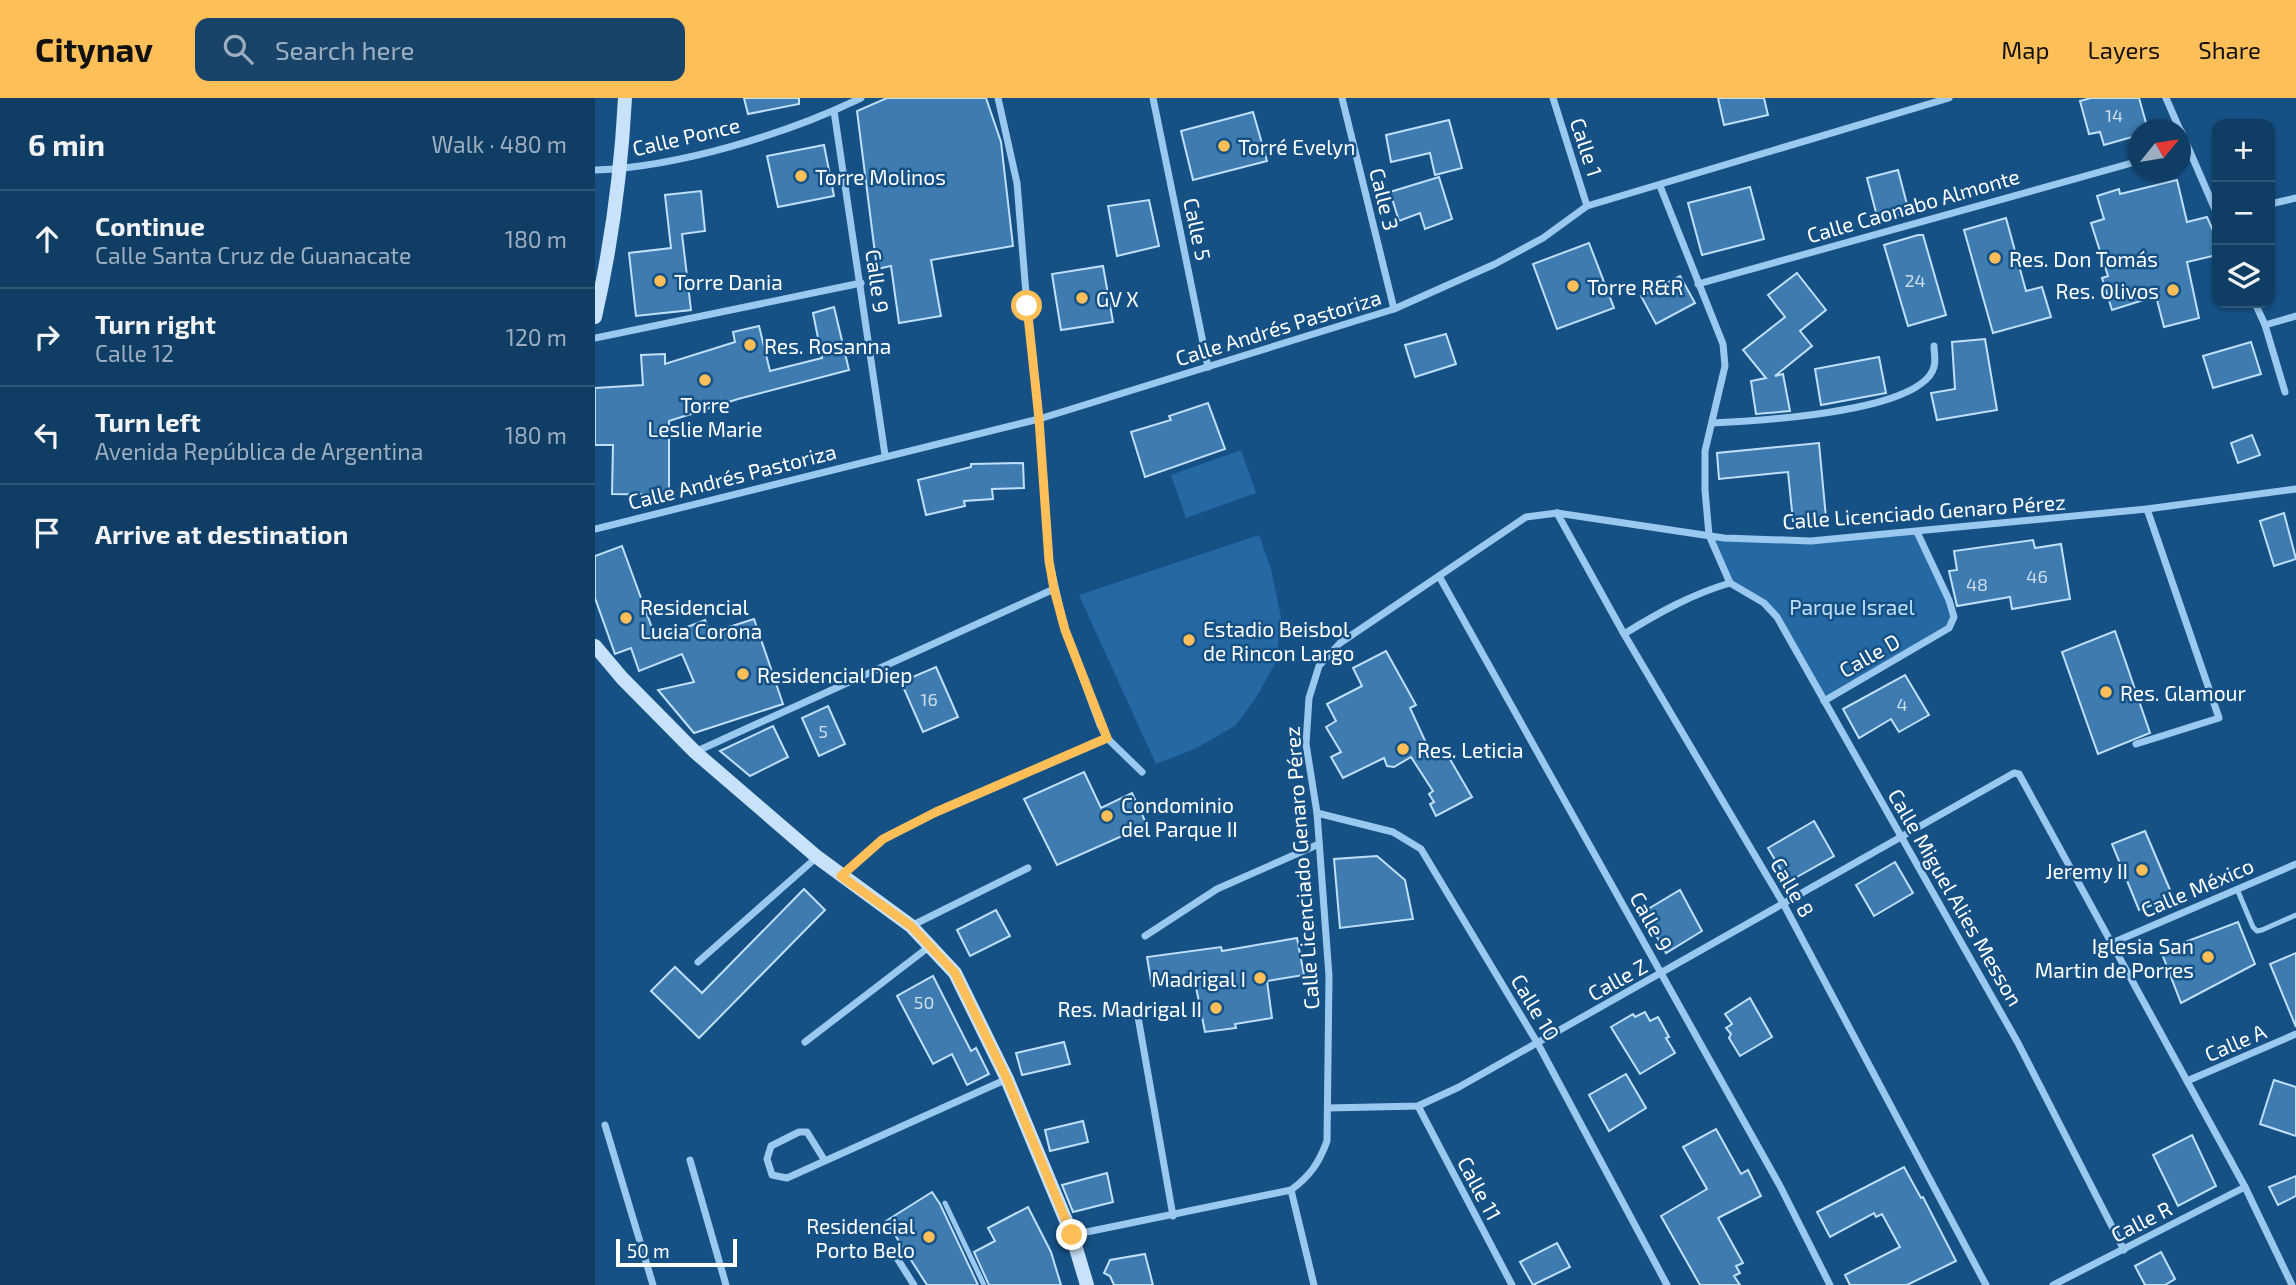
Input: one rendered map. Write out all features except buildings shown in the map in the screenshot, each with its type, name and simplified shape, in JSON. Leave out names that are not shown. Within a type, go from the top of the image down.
[{"type":"main road","points":[[595,317],[610,252],[621,169],[625,98]]},
{"type":"main road","points":[[595,646],[695,752],[817,858],[911,926],[955,973],[1007,1079],[1072,1235],[1087,1285]]},
{"type":"street","name":"Calle Ponce","points":[[595,170],[621,169],[697,155],[763,136],[834,111],[861,98]]},
{"type":"street","points":[[998,98],[1017,183],[1049,561],[1054,589],[1065,630],[1107,738],[1142,772]]},
{"type":"street","name":"Calle 5","points":[[1153,98],[1208,367]]},
{"type":"street","name":"Calle 3","points":[[1342,98],[1394,309]]},
{"type":"street","name":"Calle 1","points":[[1553,98],[1587,206]]},
{"type":"street","name":"Calle Andrés Pastoriza","points":[[595,529],[1039,419],[1394,309],[1495,264],[1543,238],[1587,206],[1949,98]]},
{"type":"street","points":[[2166,98],[2175,119]]},
{"type":"street","name":"Calle 9","points":[[834,111],[885,455]]},
{"type":"street","points":[[2191,162],[2212,204]]},
{"type":"street","name":"Calle Caonabo Almonte","points":[[1697,284],[2128,164]]},
{"type":"street","points":[[1624,634],[1658,613],[1707,589],[1730,583],[1709,535],[1705,451],[1725,366],[1723,344],[1660,186]]},
{"type":"street","points":[[2275,203],[2296,198]]},
{"type":"street","points":[[595,338],[861,283]]},
{"type":"street","points":[[2257,308],[2285,392]]},
{"type":"street","points":[[2265,325],[2296,316]]},
{"type":"street","points":[[1712,424],[1781,420],[1853,410],[1918,387],[1934,368],[1934,346]]},
{"type":"street","name":"Calle Licenciado Genaro Pérez","points":[[1291,1190],[1306,1180],[1319,1163],[1327,1141],[1329,976],[1317,813],[1306,744],[1309,698],[1319,666],[1340,643],[1526,517],[1557,513],[1724,538],[1811,541],[2147,509],[2296,489]]},
{"type":"street","points":[[2136,744],[2219,718],[2147,509]]},
{"type":"street","name":"Calle 8","points":[[1557,513],[1624,634],[1783,903],[1986,1285]]},
{"type":"street","name":"Calle D","points":[[1824,701],[1949,628],[1954,617],[1949,600],[1917,532]]},
{"type":"street","name":"Calle 9","points":[[1439,576],[1780,1186],[1830,1285]]},
{"type":"street","name":"Calle Miguel Alies Messon","points":[[1730,583],[1764,603],[1777,617],[2018,1043],[2124,1250]]},
{"type":"street","points":[[695,752],[1054,589]]},
{"type":"street","points":[[841,876],[883,839],[936,812],[1107,738]]},
{"type":"street","name":"Calle Z","points":[[1328,1108],[1418,1107],[1459,1087],[2008,774],[2019,775],[2112,943]]},
{"type":"street","name":"Calle 10","points":[[1317,813],[1393,832],[1421,849],[1538,1044],[1667,1285]]},
{"type":"street","points":[[1145,936],[1217,889],[1319,844]]},
{"type":"street","points":[[698,962],[817,858]]},
{"type":"street","name":"Calle México","points":[[2112,943],[2296,864]]},
{"type":"street","points":[[911,926],[1028,868]]},
{"type":"street","points":[[2112,943],[2245,1187],[2293,1285]]},
{"type":"street","points":[[805,1042],[930,946]]},
{"type":"street","points":[[1138,1017],[1173,1216]]},
{"type":"street","name":"Calle A","points":[[2187,1082],[2296,1034]]},
{"type":"street","points":[[825,1161],[807,1132],[799,1132],[771,1146],[767,1159],[772,1175],[787,1178],[825,1161],[1007,1079]]},
{"type":"street","name":"Calle 11","points":[[1418,1107],[1512,1285]]},
{"type":"street","points":[[605,1125],[653,1285]]},
{"type":"street","points":[[690,1160],[726,1285]]},
{"type":"street","name":"Calle R","points":[[2053,1285],[2245,1187]]},
{"type":"street","points":[[1072,1235],[1291,1190],[1314,1285]]},
{"type":"street","points":[[895,1255],[914,1285]]},
{"type":"lane","points":[[2237,889],[2253,927],[2257,930],[2296,915]]},
{"type":"lane","points":[[945,1203],[984,1285]]},
{"type":"green space","points":[[1241,450],[1256,493],[1186,518],[1171,475]]},
{"type":"green space","name":"Parque Israel","points":[[1917,532],[1954,617],[1949,628],[1824,701],[1777,617],[1730,583],[1709,535],[1811,541]]},
{"type":"green space","name":"Estadio Beisbol de Rincon Largo","points":[[1259,535],[1271,569],[1281,617],[1276,662],[1257,696],[1236,725],[1197,748],[1156,764],[1079,595]]},
{"type":"place","name":"Torré Evelyn","points":[[1224,146]]},
{"type":"place","name":"Torre Molinos","points":[[801,176]]},
{"type":"place","name":"Res. Don Tomás","points":[[1995,258]]},
{"type":"place","name":"Torre Dania","points":[[660,281]]},
{"type":"place","name":"Torre R&R","points":[[1573,286]]},
{"type":"place","name":"Res. Olivos","points":[[2173,290]]},
{"type":"place","name":"GV X","points":[[1082,298]]},
{"type":"place","name":"Res. Rosanna","points":[[750,345]]},
{"type":"place","name":"Torre Leslie Marie","points":[[705,380]]},
{"type":"place","name":"Residencial Lucia Corona","points":[[626,618]]},
{"type":"place","name":"Estadio Beisbol de Rincon Largo","points":[[1189,640]]},
{"type":"place","name":"Residencial Diep","points":[[743,674]]},
{"type":"place","name":"Res. Glamour","points":[[2106,692]]},
{"type":"place","name":"Res. Leticia","points":[[1403,749]]},
{"type":"place","name":"Condominio del Parque II","points":[[1107,816]]},
{"type":"place","name":"Jeremy II","points":[[2142,870]]},
{"type":"place","name":"Iglesia San Martin de Porres","points":[[2208,957]]},
{"type":"place","name":"Madrigal I","points":[[1260,978]]},
{"type":"place","name":"Res. Madrigal II","points":[[1216,1008]]},
{"type":"place","name":"Residencial Porto Belo","points":[[929,1237]]},
{"type":"route","points":[[1027,306],[1039,419],[1049,561],[1054,589],[1065,630],[1107,738],[936,812],[883,839],[841,876],[911,926],[955,973],[1007,1079],[1072,1235]]}]
